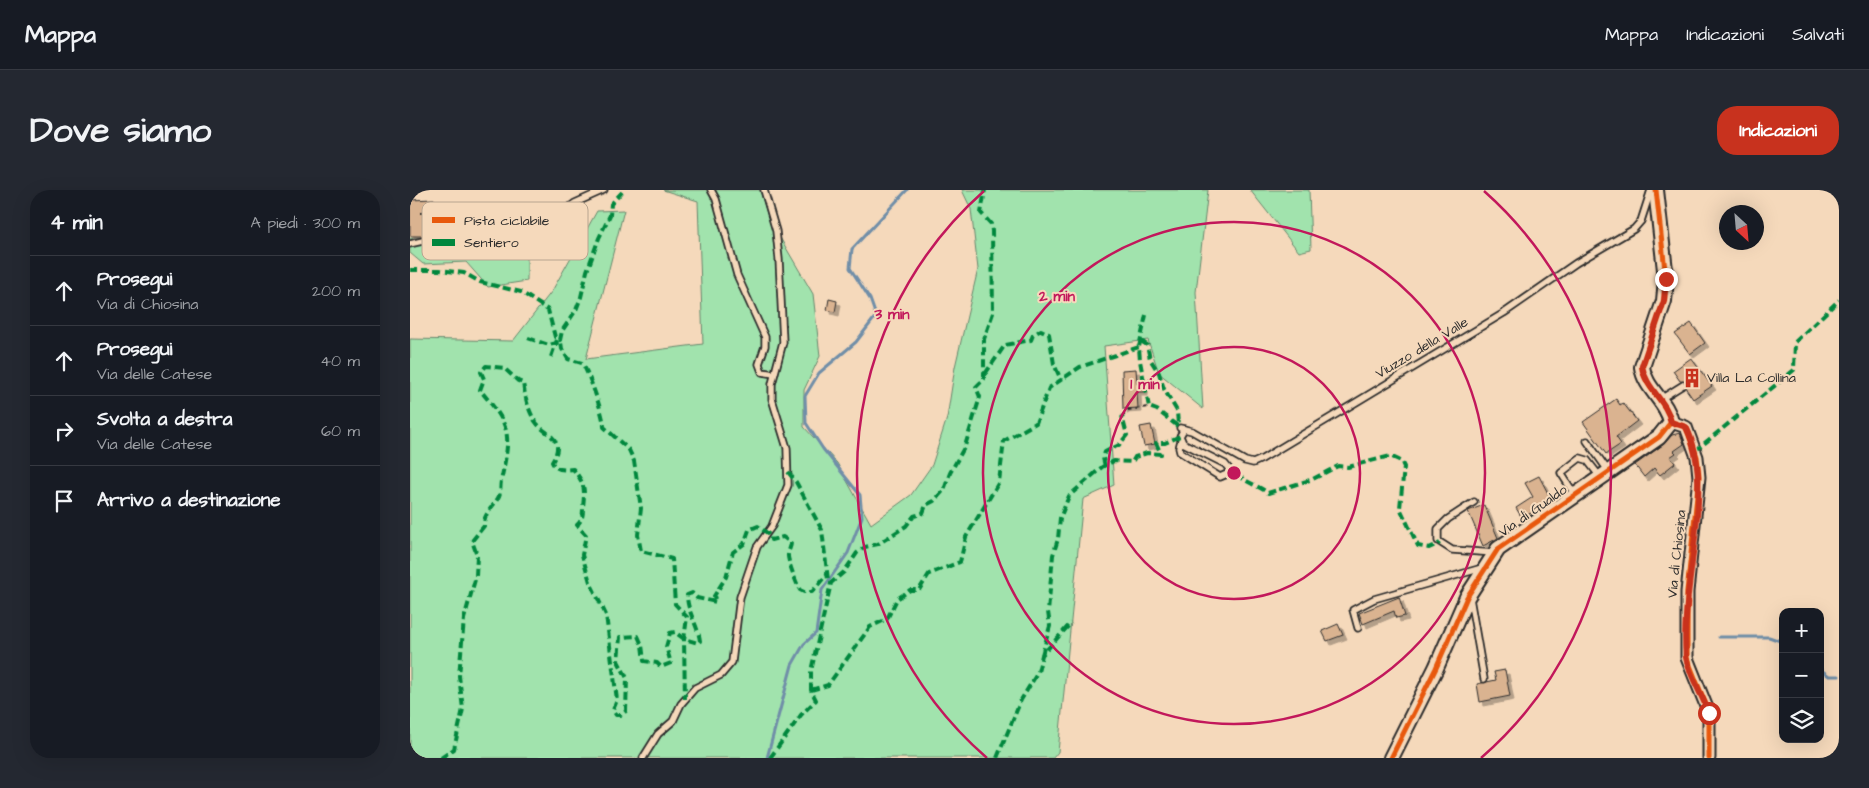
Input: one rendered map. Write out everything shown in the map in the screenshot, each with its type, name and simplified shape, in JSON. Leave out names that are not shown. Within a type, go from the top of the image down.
[{"type":"street","points":[[1656,190],[1666,279],[1664,301],[1642,366],[1643,375],[1671,422]]},
{"type":"street","name":"Via di Gualdo","points":[[1391,758],[1436,668],[1469,592],[1495,553],[1659,437],[1671,422]]},
{"type":"street","name":"Via di Chiosina","points":[[1671,422],[1686,427],[1698,464],[1696,522],[1687,592],[1686,658],[1709,713],[1709,758]]},
{"type":"lane","points":[[577,202],[604,190]]},
{"type":"lane","points":[[711,190],[716,199],[737,275],[764,338],[765,346],[759,364],[762,372],[774,374]]},
{"type":"lane","points":[[643,758],[658,734],[673,721],[681,704],[695,688],[721,675],[732,662],[740,596],[757,547],[772,526],[788,485],[787,448],[772,399],[774,374],[783,342],[779,260],[776,231],[764,190]]},
{"type":"lane","name":"Viuzzo della Valle","points":[[1181,440],[1180,433],[1182,428],[1245,461],[1253,463],[1262,460],[1504,313],[1576,264],[1634,229],[1640,221],[1651,190]]},
{"type":"lane","points":[[1659,400],[1683,385]]},
{"type":"lane","points":[[1181,440],[1225,464],[1229,469],[1227,474],[1220,477],[1180,452],[1178,450],[1181,440]]},
{"type":"lane","points":[[1587,440],[1605,475]]},
{"type":"lane","points":[[1575,495],[1561,475],[1568,467],[1585,458],[1605,475]]},
{"type":"lane","points":[[1474,502],[1448,519],[1438,529],[1438,541],[1452,550],[1495,553]]},
{"type":"lane","points":[[1358,628],[1353,610],[1374,599],[1484,568]]},
{"type":"lane","points":[[1469,592],[1484,680]]},
{"type":"path","points":[[1122,416],[1128,410],[1149,407]]},
{"type":"green space","points":[[663,190],[760,190],[768,217],[813,294],[820,356],[804,390],[804,427],[837,463],[871,524],[911,495],[932,465],[947,418],[955,367],[978,269],[971,209],[962,190],[1208,190],[1196,292],[1203,409],[1159,373],[1148,340],[1104,346],[1114,485],[1083,499],[1058,752],[1053,758],[410,758],[410,339],[513,341],[552,291],[569,260],[588,260],[588,227],[597,211],[624,210],[586,359],[703,344],[698,201]]},
{"type":"green space","points":[[1250,190],[1309,190],[1311,249],[1299,252]]},
{"type":"green space","points":[[410,238],[422,238],[422,260],[527,260],[527,281],[488,287],[466,262],[423,264],[410,253]]},
{"type":"building","points":[[434,199],[434,202],[422,202],[422,236],[410,236],[410,200]]},
{"type":"building","points":[[829,299],[837,301],[835,312],[827,310]]},
{"type":"building","points":[[1691,323],[1705,343],[1690,354],[1675,334]]},
{"type":"building","name":"Villa La Collina","points":[[1691,358],[1712,386],[1693,399],[1686,389],[1687,382],[1680,381],[1673,371]]},
{"type":"building","points":[[1136,369],[1137,384],[1144,384],[1144,392],[1137,392],[1138,408],[1123,409],[1122,370]]},
{"type":"building","points":[[1616,399],[1620,405],[1623,403],[1637,421],[1616,437],[1621,444],[1606,454],[1583,422]]},
{"type":"building","points":[[1151,425],[1155,444],[1144,446],[1140,427]]},
{"type":"building","points":[[1680,433],[1684,444],[1674,451],[1676,453],[1670,457],[1675,463],[1660,475],[1654,468],[1644,477],[1635,465],[1664,444],[1672,435]]},
{"type":"building","points":[[1539,476],[1552,501],[1522,518],[1516,508],[1533,497],[1525,483]]},
{"type":"building","points":[[1484,505],[1498,538],[1483,546],[1468,511]]},
{"type":"building","points":[[1399,597],[1405,616],[1396,618],[1394,611],[1363,624],[1359,613]]},
{"type":"building","points":[[1338,624],[1343,635],[1327,641],[1322,631]]},
{"type":"building","points":[[1505,670],[1510,696],[1480,702],[1477,684],[1496,680],[1494,672]]},
{"type":"waterway","points":[[767,758],[792,665],[804,644],[816,633],[822,590],[848,553],[862,517],[860,495],[823,449],[806,423],[805,396],[819,373],[856,342],[876,316],[870,299],[850,268],[852,249],[907,190]]},
{"type":"waterway","points":[[1719,637],[1769,637],[1779,641]]},
{"type":"waterway","points":[[1824,672],[1829,676],[1839,676]]},
{"type":"marked path","points":[[410,270],[439,270],[464,273],[480,282],[521,292],[548,310],[555,337],[560,340],[562,331],[576,310],[581,297],[587,271],[610,215],[611,204],[624,190]]},
{"type":"marked path","points":[[770,758],[801,715],[816,700],[811,690],[811,671],[831,583],[844,572],[857,553],[865,547],[878,544],[906,526],[914,516],[923,513],[926,505],[934,501],[944,490],[950,473],[965,446],[980,397],[976,387],[984,379],[984,339],[993,313],[992,231],[991,224],[981,213],[985,190]]},
{"type":"marked path","points":[[1695,451],[1794,370],[1795,342],[1839,300]]},
{"type":"marked path","points":[[1146,315],[1139,347],[1149,407],[1157,410],[1180,428]]},
{"type":"marked path","points":[[985,374],[1005,345],[1031,340],[1033,335],[1041,330],[1049,334],[1054,364],[1061,380]]},
{"type":"marked path","points":[[528,338],[549,345],[561,342],[562,349],[568,359],[582,363],[596,395],[604,427],[629,450],[634,461],[641,508],[638,535],[641,551],[672,559],[675,604],[687,617],[684,640],[685,699]]},
{"type":"marked path","points":[[551,357],[557,340]]},
{"type":"marked path","points":[[1141,341],[1147,345],[1150,359],[1159,373],[1164,389],[1177,411],[1178,425]]},
{"type":"marked path","points":[[811,690],[828,685],[870,627],[887,619],[897,599],[910,590],[919,590],[929,574],[960,562],[966,537],[999,482],[1004,441],[1036,423],[1049,388],[1080,367],[1139,347]]},
{"type":"marked path","points":[[441,758],[454,749],[463,709],[459,676],[464,619],[476,576],[477,555],[472,541],[484,526],[485,517],[500,494],[506,452],[507,441],[503,423],[480,390],[484,379],[481,372],[486,366],[504,368],[518,381],[523,383],[527,403],[535,421],[556,442],[556,454],[552,462],[561,469],[573,469],[582,483],[584,491],[583,515],[577,525],[586,535],[582,555],[590,582],[606,615],[617,700],[613,710],[616,715],[621,715],[626,711],[627,678],[618,661],[620,637],[638,636],[642,645],[644,661],[657,663],[661,667],[671,663],[666,647],[670,633],[675,632],[684,639],[698,643],[700,641],[699,635],[687,601],[687,595],[692,593],[697,598],[716,602],[714,596],[726,577],[733,552],[744,544],[749,530],[758,526],[771,536],[771,540],[783,537],[791,543],[788,557],[800,590],[812,592],[827,574]]},
{"type":"marked path","points":[[1105,466],[1103,458],[1105,452],[1119,445],[1127,435],[1122,416]]},
{"type":"marked path","points":[[1042,655],[1050,626],[1048,612],[1053,555],[1058,539],[1060,518],[1069,496],[1102,467],[1114,461],[1132,462],[1135,457],[1147,453],[1161,454],[1156,443],[1165,443],[1180,436]]},
{"type":"marked path","points":[[1237,474],[1268,493],[1313,479],[1338,466],[1348,467],[1390,456],[1401,461],[1404,467],[1400,508],[1418,546],[1429,548],[1440,543]]},
{"type":"marked path","points":[[788,472],[796,482],[822,530],[828,580]]},
{"type":"marked path","points":[[997,758],[1021,700],[1038,672],[1042,655],[1071,623]]},
{"type":"cycle path","points":[[1656,190],[1666,279],[1664,301],[1642,367],[1647,382],[1665,408],[1671,422]]},
{"type":"cycle path","points":[[1671,422],[1686,427],[1697,457],[1699,477],[1687,592],[1687,658],[1709,713],[1709,758]]},
{"type":"cycle path","points":[[1391,758],[1436,668],[1467,597],[1498,549],[1659,437],[1671,422]]},
{"type":"place","name":"Villa La Collina","points":[[1692,378]]},
{"type":"route","points":[[1666,279],[1664,301],[1649,340],[1642,366],[1643,375],[1668,413],[1671,422],[1686,427],[1691,436],[1697,457],[1699,478],[1687,592],[1686,658],[1709,713]]}]
